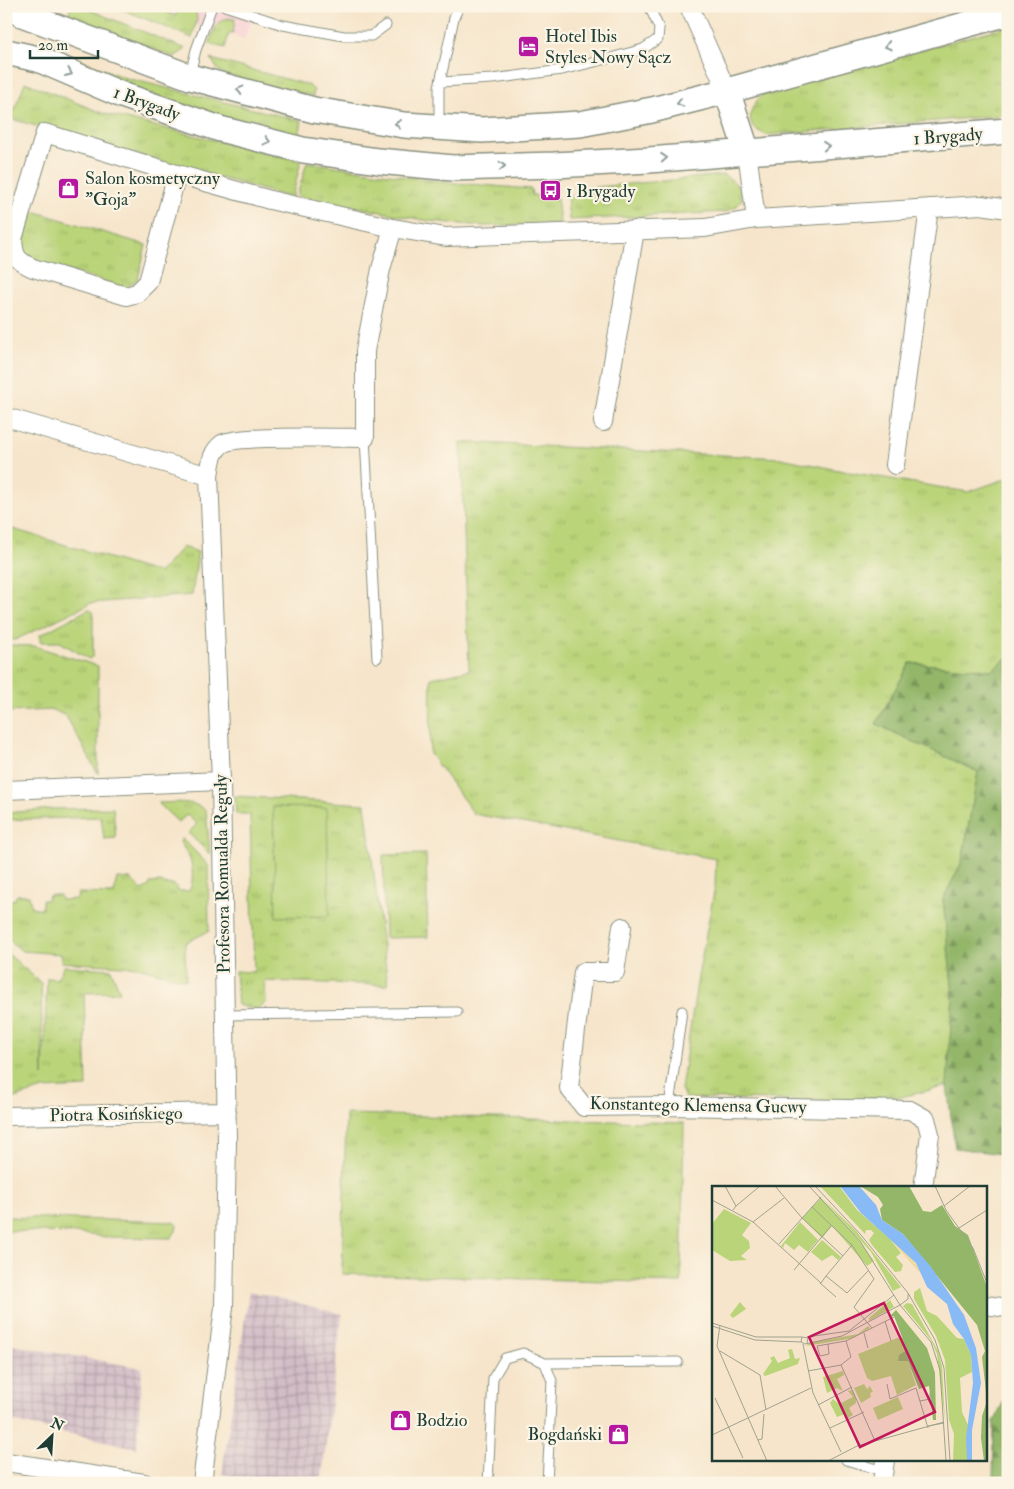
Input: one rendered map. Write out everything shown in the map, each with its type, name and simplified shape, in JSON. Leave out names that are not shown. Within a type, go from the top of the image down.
[{"type":"street","points":[[6,6],[22,14],[190,77],[314,110],[404,124],[482,130],[580,124],[652,110],[727,91],[1008,12]]},
{"type":"street","points":[[689,6],[727,91],[747,152],[756,219]]},
{"type":"street","name":"1 Brygady","points":[[6,52],[38,59],[122,96],[220,129],[303,150],[378,161],[453,168],[563,164],[1008,132]]},
{"type":"street","points":[[177,174],[148,282],[137,293],[126,296],[19,262],[14,250],[13,239],[45,133],[177,174],[270,200],[393,228],[446,237],[705,228],[756,219],[981,205],[1008,209]]},
{"type":"street","points":[[895,465],[929,208]]},
{"type":"street","points":[[365,438],[365,351],[381,269],[393,228]]},
{"type":"street","points":[[604,422],[635,230]]},
{"type":"street","points":[[6,417],[208,476]]},
{"type":"street","name":"Profesora Romualda Reguły","points":[[202,1483],[224,1307],[227,1112],[221,781],[208,476],[213,453],[223,443],[246,439],[365,438]]},
{"type":"street","points":[[6,790],[221,781]]},
{"type":"street","name":"Konstantego Klemensa Gucwy","points":[[622,927],[615,972],[583,972],[569,1088],[584,1107],[669,1106],[910,1110],[926,1118],[930,1134],[923,1186]]},
{"type":"street","name":"Piotra Kosińskiego","points":[[6,1116],[227,1112]]},
{"type":"street","points":[[986,1305],[1008,1308]]},
{"type":"street","points":[[6,1462],[144,1483]]},
{"type":"lane","points":[[190,77],[196,50],[212,6]]},
{"type":"lane","points":[[225,6],[240,9],[283,25],[344,36],[371,36],[386,25]]},
{"type":"lane","points":[[439,127],[441,82],[454,18],[459,6]]},
{"type":"lane","points":[[441,82],[492,79],[562,70],[643,49],[658,39],[660,28],[649,6]]},
{"type":"lane","points":[[365,438],[377,658]]},
{"type":"lane","points":[[669,1106],[682,1011]]},
{"type":"lane","points":[[225,1015],[457,1012]]},
{"type":"lane","points":[[488,1483],[493,1378],[505,1358],[523,1353],[544,1363],[678,1362]]},
{"type":"lane","points":[[544,1363],[552,1381],[547,1483]]},
{"type":"lane","points":[[853,1462],[883,1471]]},
{"type":"shaded area","points":[[151,6],[259,6],[244,39],[184,21]]},
{"type":"shaded area","points":[[249,1291],[342,1314],[321,1483],[273,1483],[222,1474]]},
{"type":"shaded area","points":[[6,1344],[142,1368],[137,1448],[6,1420]]},
{"type":"green space","points":[[72,6],[80,6],[186,49],[174,57],[166,54],[68,14]]},
{"type":"green space","points":[[114,6],[154,6],[175,16],[182,6],[195,6],[197,19],[192,38]]},
{"type":"green space","points":[[229,18],[235,19],[233,33],[229,33],[225,48],[210,44],[215,28]]},
{"type":"green space","points":[[1008,26],[1008,115],[766,135],[755,129],[750,119],[752,109],[764,93]]},
{"type":"green space","points":[[51,47],[122,77],[302,121],[299,136],[238,122],[148,93],[49,51]]},
{"type":"green space","points":[[211,59],[308,85],[314,90],[313,96],[226,75],[219,71]]},
{"type":"green space","points":[[25,82],[102,113],[301,161],[292,198],[11,119]]},
{"type":"green space","points":[[307,162],[443,182],[531,189],[532,195],[557,197],[560,223],[484,226],[429,221],[297,196]]},
{"type":"green space","points":[[724,175],[737,185],[742,199],[736,207],[725,212],[569,220],[567,196],[576,197],[577,189]]},
{"type":"green space","points":[[33,211],[146,245],[138,279],[126,288],[29,259],[22,246]]},
{"type":"green space","points":[[461,442],[781,458],[843,471],[968,492],[1008,478],[1008,657],[992,670],[910,663],[876,724],[978,772],[962,862],[943,900],[953,994],[947,1086],[901,1097],[824,1101],[685,1098],[681,1089],[698,977],[715,887],[716,859],[474,814],[430,754],[431,678],[469,670]]},
{"type":"green space","points":[[6,527],[159,573],[183,547],[198,552],[192,595],[91,603],[15,640],[6,640]]},
{"type":"green space","points":[[89,609],[93,612],[93,656],[89,659],[60,642],[40,642],[40,635]]},
{"type":"green space","points":[[6,645],[34,646],[98,666],[98,774],[66,716],[53,710],[6,712]]},
{"type":"green space","points":[[1008,657],[1008,1155],[955,1148],[947,1086],[953,994],[943,899],[962,862],[978,772],[876,724],[910,663],[992,670]]},
{"type":"green space","points":[[235,796],[365,804],[388,985],[265,981],[266,1003],[263,1006],[253,1008],[238,1005],[235,971],[254,972],[250,814],[236,814]]},
{"type":"green space","points":[[158,803],[189,803],[206,811],[210,854],[188,833],[197,824],[187,815],[178,822]]},
{"type":"green space","points":[[273,807],[327,808],[329,916],[276,917]]},
{"type":"green space","points":[[113,808],[116,838],[104,839],[101,817],[6,820],[6,813],[52,809]]},
{"type":"green space","points":[[182,838],[208,865],[209,931],[185,943],[186,980],[138,967],[61,962],[61,954],[22,951],[6,938],[6,900],[14,900],[17,895],[29,895],[31,907],[42,909],[42,900],[47,900],[49,895],[60,895],[61,900],[77,899],[78,893],[113,894],[117,878],[131,879],[142,890],[149,886],[150,883],[162,882],[163,884],[175,885],[178,891],[189,891],[192,884],[192,870],[189,857],[180,842]]},
{"type":"green space","points":[[426,854],[428,937],[385,938],[383,855]]},
{"type":"green space","points":[[6,952],[41,983],[43,1076],[47,978],[57,979],[64,966],[111,969],[120,992],[84,993],[87,1087],[43,1089],[6,1101],[6,1075],[9,1074],[9,1038],[6,1038]]},
{"type":"green space","points":[[346,1114],[684,1123],[681,1283],[342,1274]]},
{"type":"green space","points":[[6,1217],[174,1222],[177,1225],[176,1231],[171,1238],[107,1237],[74,1233],[8,1231],[6,1230]]},
{"type":"green space","points":[[1008,1392],[1008,1483],[993,1483],[994,1422]]},
{"type":"place","name":"Hotel Ibis Styles Nowy Sącz","points":[[529,46]]},
{"type":"place","name":"Salon kosmetyczny \"Goja\"","points":[[69,188]]},
{"type":"place","name":"1 Brygady","points":[[550,191]]},
{"type":"place","name":"Bodzio","points":[[400,1420]]},
{"type":"place","name":"Bogdański","points":[[618,1434]]}]
